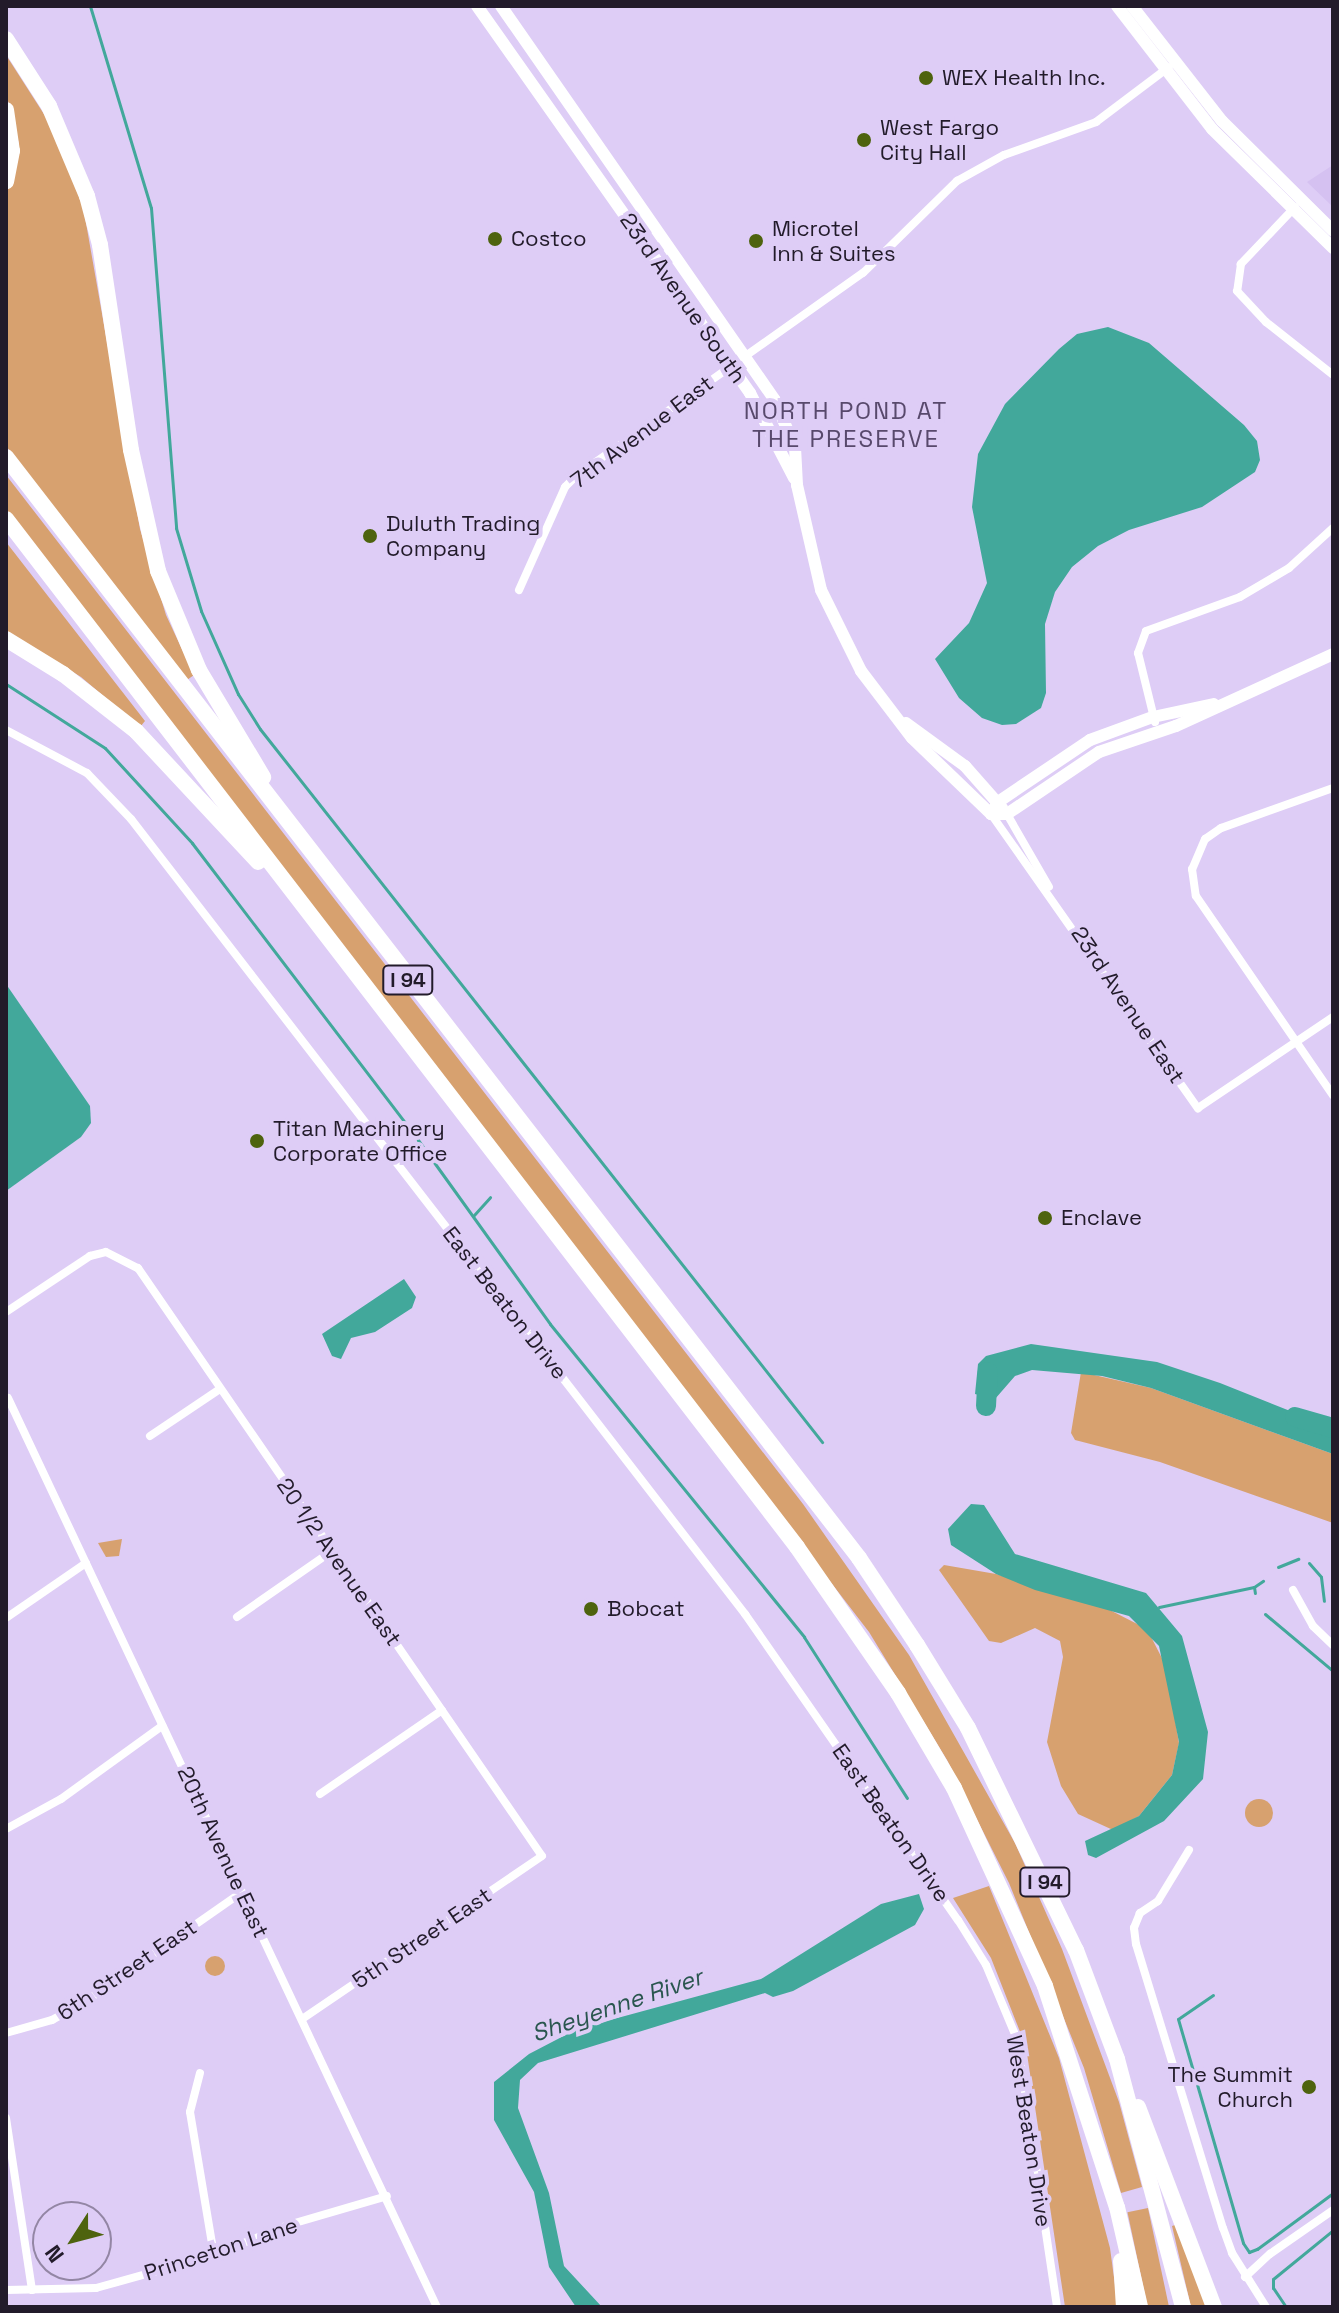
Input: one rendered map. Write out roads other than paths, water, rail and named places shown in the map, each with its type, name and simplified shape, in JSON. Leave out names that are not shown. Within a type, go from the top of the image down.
[{"type":"highway","points":[[6,39],[49,106],[87,196],[148,536],[170,603],[214,697],[331,882]]},
{"type":"highway","points":[[6,110],[12,151],[6,181]]},
{"type":"highway","name":"I 94","points":[[6,457],[331,882],[850,1547],[917,1645],[968,1728],[1076,1950],[1122,2076],[1183,2307]]},
{"type":"highway","name":"I 94","points":[[6,519],[797,1547],[898,1693],[954,1788],[1045,1986],[1117,2207],[1140,2307]]},
{"type":"highway","points":[[6,639],[63,674],[136,731],[324,934]]},
{"type":"highway","points":[[1122,2076],[1150,2129],[1214,2307]]},
{"type":"highway","points":[[1117,2207],[1124,2307]]},
{"type":"street","name":"23rd Avenue South","points":[[477,6],[731,366],[770,428],[797,485]]},
{"type":"street","name":"23rd Avenue South","points":[[501,6],[746,356],[795,447],[797,485]]},
{"type":"street","points":[[1117,6],[1170,66]]},
{"type":"street","points":[[1132,6],[1212,129],[1297,205],[1333,231]]},
{"type":"street","points":[[731,366],[863,273],[957,181],[1004,155],[1096,122],[1170,66]]},
{"type":"street","points":[[1297,205],[1333,248]]},
{"type":"street","points":[[1297,205],[1241,264],[1237,291],[1266,322],[1333,375]]},
{"type":"street","name":"7th Avenue East","points":[[519,590],[568,483],[731,366]]},
{"type":"street","name":"23rd Avenue East","points":[[797,485],[821,590],[847,647],[894,714],[995,808],[1198,1108],[1295,1041]]},
{"type":"street","points":[[1157,733],[1138,653],[1146,631],[1250,591],[1289,568],[1333,528]]},
{"type":"street","points":[[1244,698],[1153,717],[1090,740],[995,808],[1007,814],[1072,767],[1244,698],[1333,654]]},
{"type":"street","name":"East Beaton Drive","points":[[6,730],[87,773],[131,819],[745,1614],[958,1920]]},
{"type":"street","points":[[1333,788],[1221,828],[1205,839],[1192,869],[1196,896],[1333,1095]]},
{"type":"street","name":"23rd Avenue East","points":[[1007,814],[1057,902]]},
{"type":"street","points":[[1295,1041],[1333,1017]]},
{"type":"street","name":"20 1/2 Avenue East","points":[[6,1312],[90,1256],[106,1252],[138,1268],[542,1856]]},
{"type":"street","points":[[150,1436],[220,1389]]},
{"type":"street","name":"20th Avenue East","points":[[7,1397],[437,2307]]},
{"type":"street","points":[[237,1617],[332,1551]]},
{"type":"street","points":[[6,1618],[86,1563]]},
{"type":"street","points":[[1293,1590],[1313,1626],[1333,1645]]},
{"type":"street","points":[[320,1794],[442,1710]]},
{"type":"street","points":[[6,1829],[61,1799],[162,1726]]},
{"type":"street","points":[[1189,1850],[1166,1890],[1140,1913],[1134,1928],[1223,2228],[1245,2277],[1266,2307]]},
{"type":"street","name":"5th Street East","points":[[302,2019],[542,1856]]},
{"type":"street","name":"6th Street East","points":[[6,2033],[52,2020],[83,2003],[242,1892]]},
{"type":"street","name":"West Beaton Drive","points":[[958,1920],[986,1965],[1017,2039],[1057,2307]]},
{"type":"street","points":[[200,2073],[190,2112],[214,2255]]},
{"type":"street","points":[[6,2118],[32,2290]]},
{"type":"street","name":"Princeton Lane","points":[[6,2290],[96,2288],[214,2255],[288,2225],[387,2196]]},
{"type":"street","points":[[1245,2277],[1270,2254],[1333,2210]]},
{"type":"waterway","points":[[90,6],[151,208],[176,528],[201,611],[238,694],[260,729],[822,1442]]},
{"type":"waterway","points":[[6,684],[105,748],[192,843],[418,1140],[550,1324],[804,1637],[907,1798]]},
{"type":"waterway","points":[[474,1215],[490,1197]]},
{"type":"waterway","name":"Sheyenne River","points":[[986,1406],[988,1372]]},
{"type":"waterway","name":"Sheyenne River","points":[[1295,1417],[1333,1428]]},
{"type":"waterway","points":[[1278,1567],[1298,1559]]},
{"type":"waterway","points":[[1309,1563],[1321,1577],[1324,1601]]},
{"type":"waterway","points":[[1254,1587],[1263,1581]]},
{"type":"waterway","points":[[1159,1607],[1254,1587],[1255,1593]]},
{"type":"waterway","points":[[1265,1614],[1333,1671]]},
{"type":"waterway","points":[[1213,1995],[1178,2019],[1243,2243],[1249,2252],[1257,2249],[1333,2193]]},
{"type":"waterway","points":[[1286,2307],[1273,2288],[1273,2279],[1333,2230]]},
{"type":"place","name":"WEX Health Inc.","points":[[926,78]]},
{"type":"place","name":"West Fargo City Hall","points":[[864,140]]},
{"type":"place","name":"Costco","points":[[495,239]]},
{"type":"place","name":"Microtel Inn & Suites","points":[[756,241]]},
{"type":"place","name":"Duluth Trading Company","points":[[370,536]]},
{"type":"place","name":"Titan Machinery Corporate Office","points":[[257,1141]]},
{"type":"place","name":"Enclave","points":[[1045,1218]]},
{"type":"place","name":"Bobcat","points":[[591,1609]]},
{"type":"place","name":"The Summit Church","points":[[1309,2087]]},
{"type":"district","name":"NORTH POND AT THE PRESERVE","points":[[846,425]]}]
